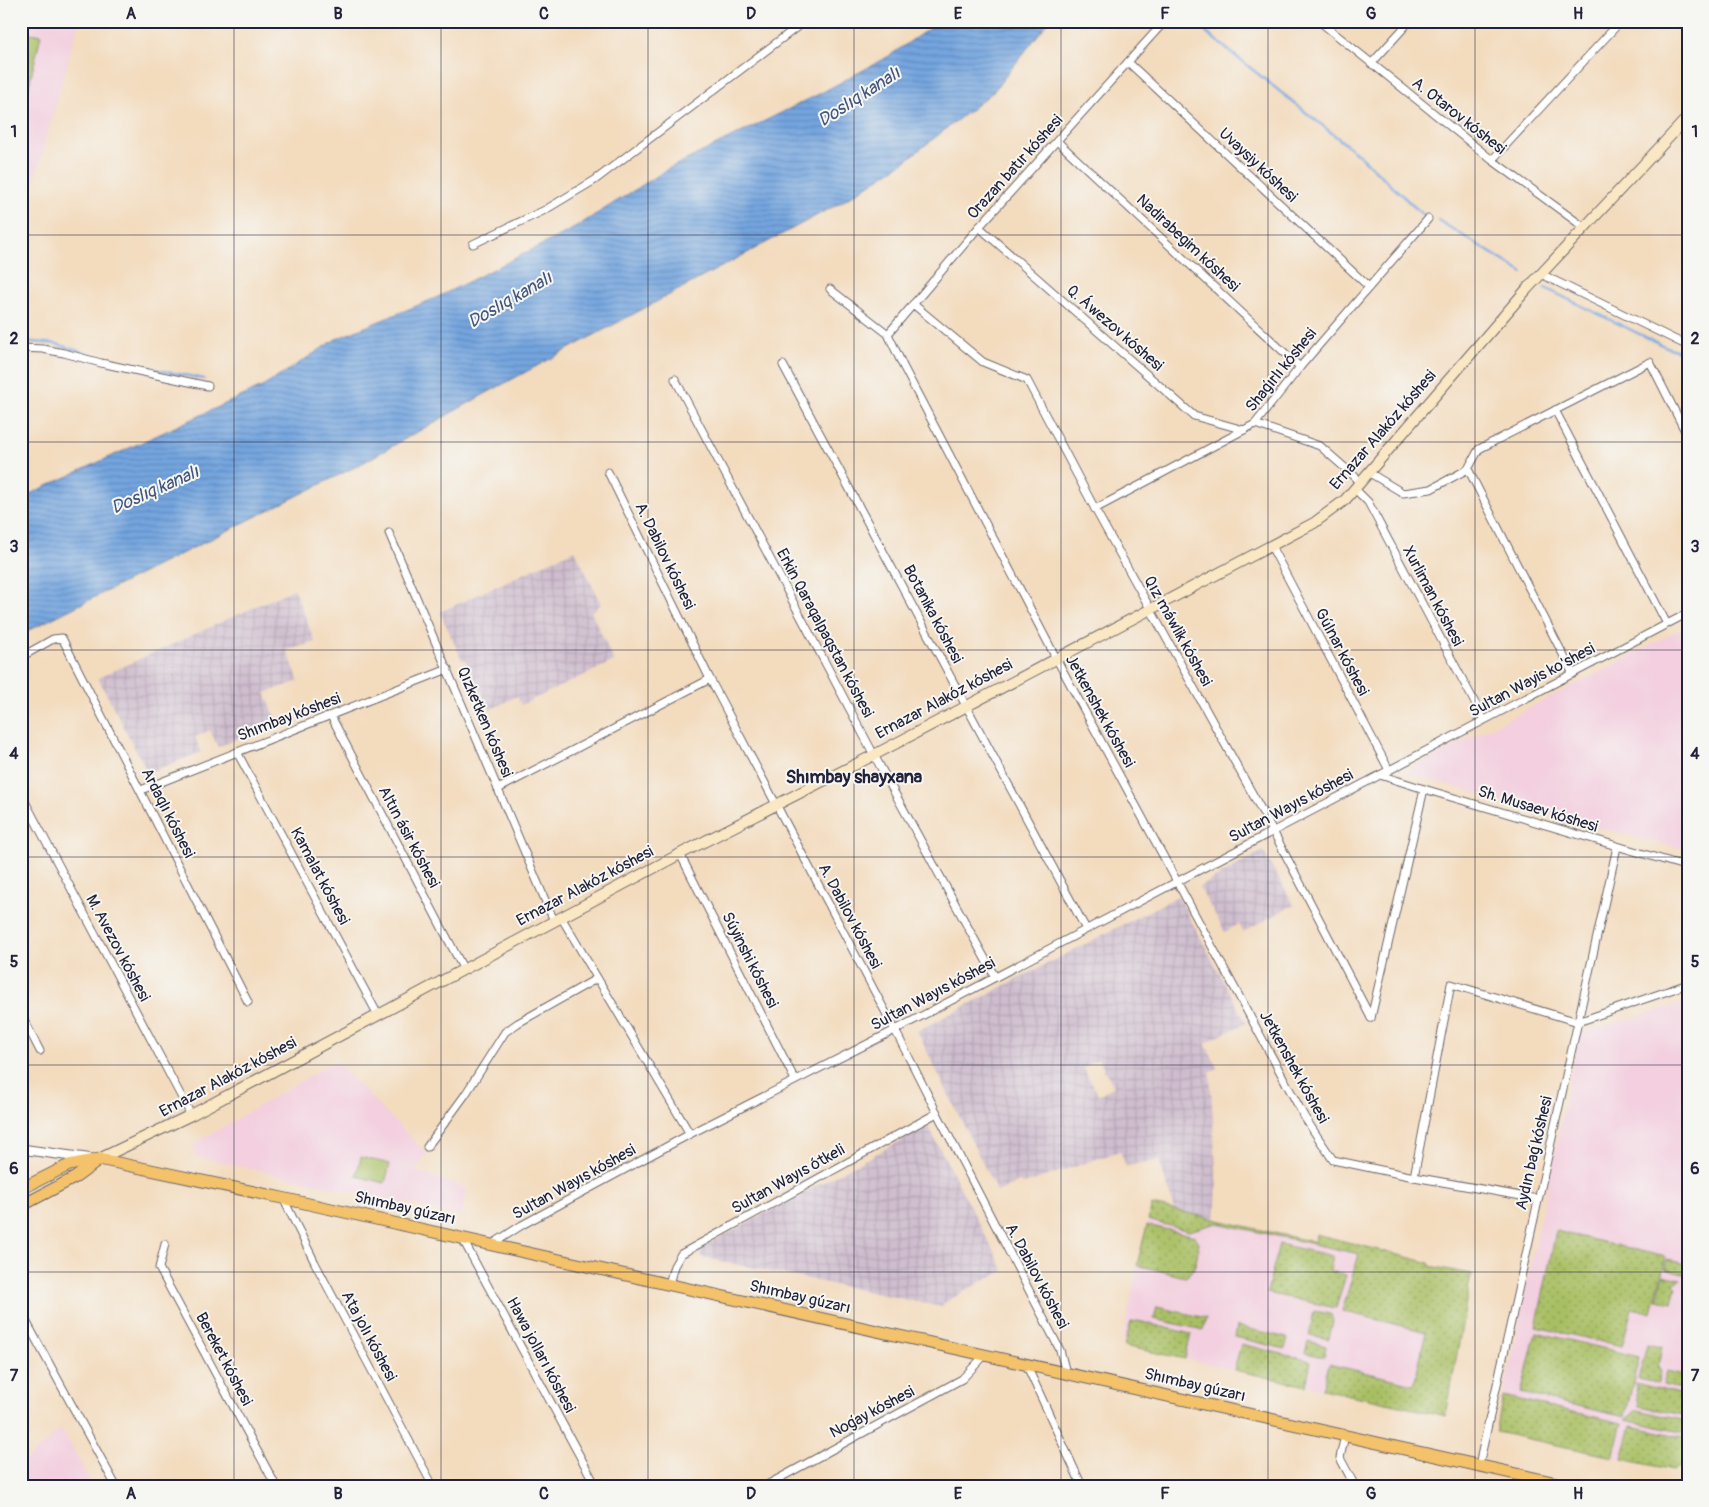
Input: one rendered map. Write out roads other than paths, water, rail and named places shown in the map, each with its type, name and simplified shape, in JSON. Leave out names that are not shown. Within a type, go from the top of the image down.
[{"type":"main road","name":"Ernazar Alakóz kóshesi","points":[[21,1206],[76,1177],[99,1160],[191,1115],[680,854],[874,755],[1314,523],[1345,500],[1541,274],[1688,116]]},
{"type":"main road","name":"Ernazar Alakóz kóshesi","points":[[21,1189],[69,1165],[99,1160]]},
{"type":"main road","name":"Shımbay gúzarı","points":[[99,1160],[282,1198],[1570,1486]]},
{"type":"street","points":[[473,244],[545,210],[595,180],[805,21]]},
{"type":"street","name":"Orazan batır kóshesi","points":[[888,334],[979,227],[1165,21]]},
{"type":"street","name":"A. Otarov kóshesi","points":[[1319,21],[1492,160],[1585,228]]},
{"type":"street","points":[[1371,64],[1410,21]]},
{"type":"street","points":[[1492,160],[1621,21]]},
{"type":"street","name":"Uvaysiy kóshesi","points":[[1128,62],[1369,287]]},
{"type":"street","name":"Nadirabegim kóshesi","points":[[1057,140],[1300,367]]},
{"type":"street","name":"Shaǵırlı kóshesi","points":[[1095,509],[1255,424],[1300,367],[1428,219]]},
{"type":"street","name":"Q. Áwezov kóshesi","points":[[979,227],[1194,416],[1244,430]]},
{"type":"street","points":[[1541,274],[1688,346]]},
{"type":"street","name":"Jetkenshek kóshesi","points":[[830,289],[888,334],[1056,658],[1305,1118],[1333,1160],[1414,1177]]},
{"type":"street","name":"Qız máwlik kóshesi","points":[[913,304],[983,362],[1026,380],[1273,831],[1371,1018],[1424,789]]},
{"type":"street","points":[[21,348],[64,352],[101,364],[208,386]]},
{"type":"street","points":[[1368,472],[1403,493],[1432,489],[1468,469],[1479,449],[1650,362],[1688,437]]},
{"type":"street","name":"Botanika kóshesi","points":[[783,365],[1086,929]]},
{"type":"street","name":"Erkin Qaraqalpaqstan kóshesi","points":[[675,379],[874,755],[995,977]]},
{"type":"street","points":[[1555,410],[1667,624]]},
{"type":"street","name":"Xurliman kóshesi","points":[[1255,424],[1320,446],[1357,485],[1368,502],[1484,720]]},
{"type":"street","points":[[1468,469],[1573,674]]},
{"type":"street","name":"A. Dabilov kóshesi","points":[[608,472],[710,679],[895,1030],[936,1113],[1060,1350],[1066,1373]]},
{"type":"street","name":"Qızketken kóshesi","points":[[389,533],[498,789],[558,919],[690,1134]]},
{"type":"street","name":"Gúlnar kóshesi","points":[[1271,546],[1389,770]]},
{"type":"street","name":"Sultan Wayis ko'shesi","points":[[1389,770],[1688,613]]},
{"type":"street","name":"Ardaqlı kóshesi","points":[[21,657],[53,639],[62,638],[248,1002]]},
{"type":"street","name":"Shımbay kóshesi","points":[[141,790],[448,669]]},
{"type":"street","points":[[498,789],[710,679]]},
{"type":"street","name":"Altın ásir kóshesi","points":[[331,716],[464,970]]},
{"type":"street","name":"Kamalat kóshesi","points":[[237,752],[378,1015]]},
{"type":"street","name":"Sultan Wayıs kóshesi","points":[[491,1245],[522,1225],[690,1134],[895,1030],[1389,770]]},
{"type":"street","name":"Sh. Musaev kóshesi","points":[[1380,775],[1688,867]]},
{"type":"street","name":"M. Avezov kóshesi","points":[[21,794],[191,1115]]},
{"type":"street","name":"Aydın baǵ kóshesi","points":[[1479,1465],[1617,847]]},
{"type":"street","name":"Súyinshi kóshesi","points":[[680,854],[795,1080]]},
{"type":"street","points":[[427,1147],[505,1032],[596,979]]},
{"type":"street","points":[[1538,1200],[1414,1177],[1450,984],[1578,1022],[1688,984]]},
{"type":"street","points":[[21,1014],[40,1051]]},
{"type":"street","name":"Sultan Wayıs ótkeli","points":[[669,1284],[674,1266],[681,1254],[936,1113]]},
{"type":"street","name":"Shımbay gúzarı","points":[[21,1149],[99,1160]]},
{"type":"street","name":"Ata jolı kóshesi","points":[[282,1198],[319,1272],[433,1486]]},
{"type":"street","name":"Hawa jolları kóshesi","points":[[462,1238],[596,1486]]},
{"type":"street","name":"Bereket kóshesi","points":[[165,1244],[159,1268],[276,1486]]},
{"type":"street","points":[[21,1312],[116,1486]]},
{"type":"street","name":"Noǵay kóshesi","points":[[765,1486],[962,1379],[985,1355]]},
{"type":"street","points":[[1026,1364],[1082,1486]]},
{"type":"street","points":[[1345,1435],[1340,1458],[1355,1486]]},
{"type":"water","name":"Doslıq kanalı","points":[[940,21],[1049,21],[993,92],[904,162],[842,202],[483,395],[357,466],[21,634],[21,498],[264,386],[336,339],[438,297],[571,230],[668,169],[823,92],[889,56]]},
{"type":"waterway","points":[[1192,21],[1358,154],[1423,215]]},
{"type":"waterway","points":[[1438,220],[1523,273]]},
{"type":"waterway","points":[[1545,288],[1664,346],[1688,354]]},
{"type":"waterway","points":[[21,341],[57,344],[103,359],[204,379]]},
{"type":"district","name":"Shımbay shayxana","points":[[854,777]]}]
